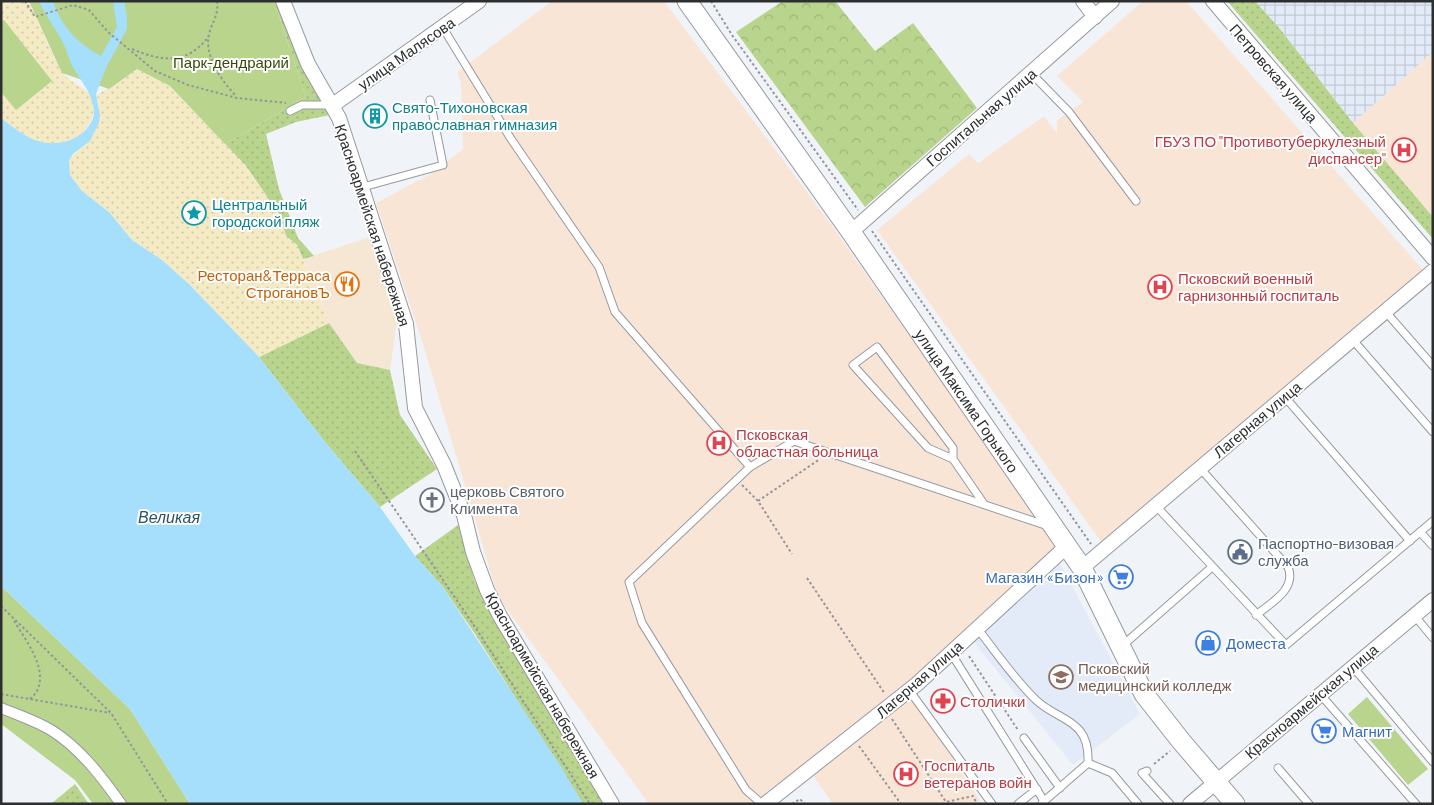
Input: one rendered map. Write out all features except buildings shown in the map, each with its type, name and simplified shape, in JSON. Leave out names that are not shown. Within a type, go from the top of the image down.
[{"type":"main road","name":"улица Максима Горького","points":[[687,1],[857,226],[1082,568],[1144,694],[1235,804]]},
{"type":"street","name":"Красноармейская набережная","points":[[283,1],[308,64],[320,88],[333,105],[363,187],[406,324],[414,408],[444,465],[464,516],[473,552],[487,590],[500,616],[612,804]]},
{"type":"street","name":"улица Малясова","points":[[333,105],[372,75],[444,28],[479,1]]},
{"type":"street","points":[[1083,1],[1095,17]]},
{"type":"street","name":"Госпитальная улица","points":[[857,226],[1112,1]]},
{"type":"street","name":"Петровская улица","points":[[1213,1],[1433,258]]},
{"type":"street","name":"Лагерная улица","points":[[1082,568],[1157,507],[1199,467],[1433,271]]},
{"type":"street","name":"Лагерная улица","points":[[764,804],[909,690],[1067,546]]},
{"type":"street","name":"Красноармейская улица","points":[[1190,804],[1433,600]]},
{"type":"street","points":[[1,708],[50,730],[69,744],[86,760],[121,804]]},
{"type":"lane","points":[[444,28],[511,139],[600,267],[615,312],[750,467]]},
{"type":"lane","points":[[1031,73],[1069,112],[1136,201]]},
{"type":"lane","points":[[363,187],[443,164],[430,100]]},
{"type":"lane","points":[[290,111],[302,105],[333,105]]},
{"type":"lane","points":[[1385,311],[1433,366]]},
{"type":"lane","points":[[1352,339],[1433,432]]},
{"type":"lane","points":[[953,459],[953,448],[877,347],[853,365],[928,448],[953,459],[984,504]]},
{"type":"lane","points":[[1284,396],[1410,540]]},
{"type":"lane","points":[[764,804],[746,790],[642,623],[629,582],[738,481],[750,467],[794,441],[1055,528]]},
{"type":"lane","points":[[1199,467],[1288,567],[1291,574],[1286,590],[1256,615]]},
{"type":"lane","points":[[1157,507],[1283,644],[1289,644],[1433,521]]},
{"type":"lane","points":[[1420,532],[1433,546]]},
{"type":"lane","points":[[1121,647],[1212,567]]},
{"type":"lane","points":[[1414,616],[1433,638]]},
{"type":"lane","points":[[951,653],[1037,789],[1043,803],[1088,763],[1089,746],[1071,721],[1037,701],[977,628]]},
{"type":"lane","points":[[1353,667],[1433,762]]},
{"type":"lane","points":[[909,690],[992,804]]},
{"type":"lane","points":[[1320,694],[1416,804]]},
{"type":"lane","points":[[1024,738],[1060,788]]},
{"type":"lane","points":[[1088,763],[1112,773],[1138,804]]},
{"type":"lane","points":[[1278,768],[1309,804]]},
{"type":"lane","points":[[1147,771],[1142,773],[1170,804]]},
{"type":"lane","points":[[1018,804],[1037,789]]},
{"type":"path","points":[[25,1],[35,17],[73,5],[89,10],[108,32],[155,70],[188,85],[237,98],[302,105]]},
{"type":"path","points":[[72,1],[73,5]]},
{"type":"path","points":[[129,48],[164,59],[186,56],[199,49],[209,36],[218,12],[217,1]]},
{"type":"path","points":[[711,1],[857,226],[1099,554]]},
{"type":"path","points":[[209,36],[212,62],[223,82],[237,98]]},
{"type":"path","points":[[356,451],[473,624],[590,804]]},
{"type":"path","points":[[758,501],[831,452]]},
{"type":"path","points":[[738,481],[758,501],[792,554]]},
{"type":"path","points":[[807,578],[946,802],[973,796],[978,804]]},
{"type":"path","points":[[1,606],[111,713],[168,804]]},
{"type":"path","points":[[12,617],[34,656],[40,672],[40,686],[30,699]]},
{"type":"path","points":[[969,655],[1024,738]]},
{"type":"path","points":[[1,694],[111,713]]},
{"type":"path","points":[[851,736],[901,804]]},
{"type":"path","points":[[1147,771],[1181,741]]},
{"type":"path","points":[[792,804],[800,799],[805,804]]},
{"type":"shaded area","name":"Псковская областная больница","points":[[552,1],[664,1],[830,223],[1057,545],[906,684],[758,804],[649,804],[498,597],[422,341],[376,203],[429,175],[463,149],[461,83],[457,72]]},
{"type":"shaded area","name":"Псковский военный гарнизонный госпиталь","points":[[1143,1],[1186,1],[1423,270],[1102,543],[877,230],[969,154],[978,163],[1044,116],[1057,134],[1057,120],[1083,102],[1057,76]]},
{"type":"shaded area","points":[[1255,1],[1433,1],[1433,52],[1353,123],[1280,29]]},
{"type":"shaded area","name":"ГБУЗ ПО \"Противотуберкулезный диспансер\"","points":[[1433,52],[1433,217],[1353,123]]},
{"type":"shaded area","points":[[370,237],[398,315],[390,370],[357,363],[329,323],[303,259]]},
{"type":"shaded area","name":"Псковский медицинский колледж","points":[[1060,563],[1140,714],[1073,765],[973,641]]},
{"type":"shaded area","points":[[912,693],[982,804],[833,804],[812,774]]},
{"type":"green space","name":"Парк-дендрарий","points":[[29,1],[274,1],[306,97],[225,144],[170,86],[137,69],[109,89],[62,73]]},
{"type":"green space","points":[[274,1],[286,1],[330,115],[296,122],[266,134],[279,189],[298,238],[314,256],[303,259],[297,245],[286,236],[279,214],[246,166],[225,144],[306,97]]},
{"type":"green space","points":[[783,1],[835,1],[875,51],[913,23],[977,108],[865,207],[736,32]]},
{"type":"green space","points":[[1227,1],[1255,1],[1280,29],[1353,123],[1433,217],[1433,239]]},
{"type":"green space","points":[[4,20],[52,81],[16,110],[1,92],[1,22]]},
{"type":"green space","points":[[329,323],[357,363],[390,370],[400,415],[437,469],[380,507],[324,441],[259,357]]},
{"type":"green space","points":[[458,525],[475,582],[550,711],[609,804],[583,804],[475,634],[442,586],[415,556]]},
{"type":"green space","points":[[1,586],[130,709],[190,804],[93,804],[75,780],[1,724]]},
{"type":"green space","points":[[1367,697],[1428,769],[1408,785],[1348,714]]},
{"type":"green space","points":[[75,784],[89,804],[51,804]]},
{"type":"sand","points":[[1,1],[29,1],[62,71],[67,78],[88,93],[92,100],[94,108],[90,122],[86,129],[74,138],[57,143],[40,141],[24,134],[1,118]]},
{"type":"sand","name":"Центральный городской пляж","points":[[137,69],[170,86],[246,166],[279,214],[286,236],[297,245],[329,323],[259,357],[189,284],[162,260],[132,240],[109,212],[82,191],[70,175],[69,161],[73,155],[90,141],[100,115],[97,95]]},
{"type":"water","name":"Великая","points":[[39,1],[53,1],[56,10],[71,33],[85,46],[101,56],[117,27],[113,1],[124,1],[127,17],[127,29],[106,68],[96,94],[100,115],[99,123],[90,141],[73,154],[69,161],[70,175],[82,191],[109,212],[132,240],[162,260],[189,284],[259,357],[324,441],[380,507],[415,556],[442,586],[560,765],[583,804],[190,804],[130,709],[1,586],[1,118],[32,138],[48,143],[57,143],[67,141],[81,134],[92,121],[94,111],[88,92]]},
{"type":"place","name":"Свято-Тихоновская православная гимназия","points":[[375,116]]},
{"type":"place","name":"ГБУЗ ПО \"Противотуберкулезный диспансер\"","points":[[1404,150]]},
{"type":"place","name":"Центральный городской пляж","points":[[194,213]]},
{"type":"place","name":"Ресторан&Терраса СтрогановЪ","points":[[347,284]]},
{"type":"place","name":"Псковский военный гарнизонный госпиталь","points":[[1160,287]]},
{"type":"place","name":"Псковская областная больница","points":[[719,443]]},
{"type":"place","name":"церковь Святого Климента","points":[[432,500]]},
{"type":"place","name":"Паспортно-визовая служба","points":[[1240,552]]},
{"type":"place","name":"Магазин «Бизон»","points":[[1121,577]]},
{"type":"place","name":"Доместа","points":[[1208,643]]},
{"type":"place","name":"Псковский медицинский колледж","points":[[1061,677]]},
{"type":"place","name":"Столички","points":[[943,701]]},
{"type":"place","name":"Магнит","points":[[1324,731]]},
{"type":"place","name":"Госпиталь ветеранов войн","points":[[906,774]]}]
